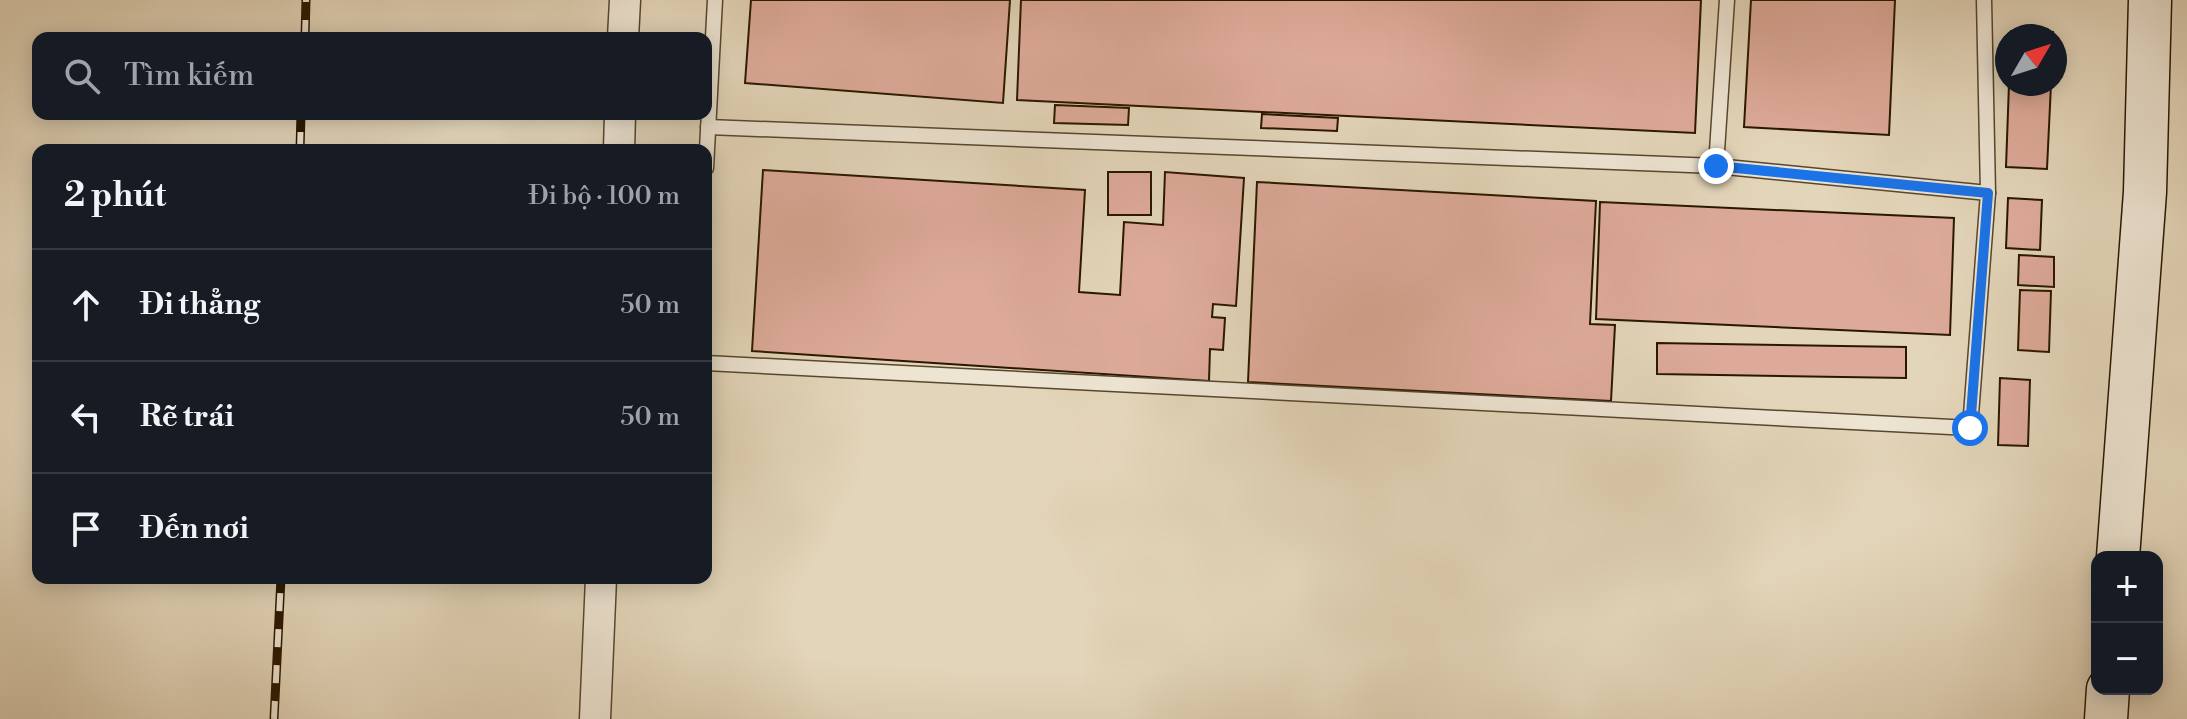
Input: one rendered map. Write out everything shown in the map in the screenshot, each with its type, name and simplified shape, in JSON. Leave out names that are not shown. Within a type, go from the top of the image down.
[{"type":"street","points":[[623,32],[625,0]]},
{"type":"street","points":[[2118,551],[2145,192],[2150,0]]},
{"type":"street","points":[[619,144],[620,120]]},
{"type":"street","points":[[595,719],[601,584]]},
{"type":"street","points":[[2106,719],[2108,695]]},
{"type":"lane","points":[[712,54],[715,0]]},
{"type":"lane","points":[[1716,166],[1727,0]]},
{"type":"lane","points":[[712,363],[1970,428],[1988,193],[1984,0]]},
{"type":"lane","points":[[707,144],[708,120]]},
{"type":"lane","points":[[708,127],[1716,166],[1988,193]]},
{"type":"building","points":[[751,0],[1010,0],[1003,103],[745,83]]},
{"type":"building","points":[[1021,0],[1701,0],[1695,133],[1017,100]]},
{"type":"building","points":[[1751,0],[1895,0],[1889,135],[1744,127]]},
{"type":"building","points":[[2009,96],[2050,96],[2047,169],[2006,167]]},
{"type":"building","points":[[1055,105],[1129,108],[1128,125],[1054,123]]},
{"type":"building","points":[[1262,114],[1338,118],[1337,131],[1261,128]]},
{"type":"building","points":[[763,170],[1085,190],[1079,292],[1120,295],[1124,222],[1163,225],[1165,172],[1244,178],[1236,306],[1213,304],[1212,317],[1225,318],[1223,350],[1210,349],[1209,381],[752,351]]},
{"type":"building","points":[[1108,172],[1151,172],[1151,215],[1108,215]]},
{"type":"building","points":[[1257,182],[1596,201],[1590,324],[1615,325],[1611,401],[1248,382]]},
{"type":"building","points":[[2008,198],[2042,200],[2040,250],[2006,248]]},
{"type":"building","points":[[1600,202],[1954,218],[1950,335],[1596,319]]},
{"type":"building","points":[[2019,255],[2054,257],[2054,287],[2018,285]]},
{"type":"building","points":[[2020,290],[2051,291],[2049,352],[2018,350]]},
{"type":"building","points":[[1657,343],[1906,347],[1906,378],[1657,374]]},
{"type":"building","points":[[2000,378],[2030,380],[2028,446],[1998,445]]},
{"type":"railway","points":[[305,32],[306,0]]},
{"type":"railway","points":[[300,144],[301,120]]},
{"type":"railway","points":[[274,719],[281,584]]},
{"type":"route","points":[[1716,166],[1988,193],[1970,428]]}]
